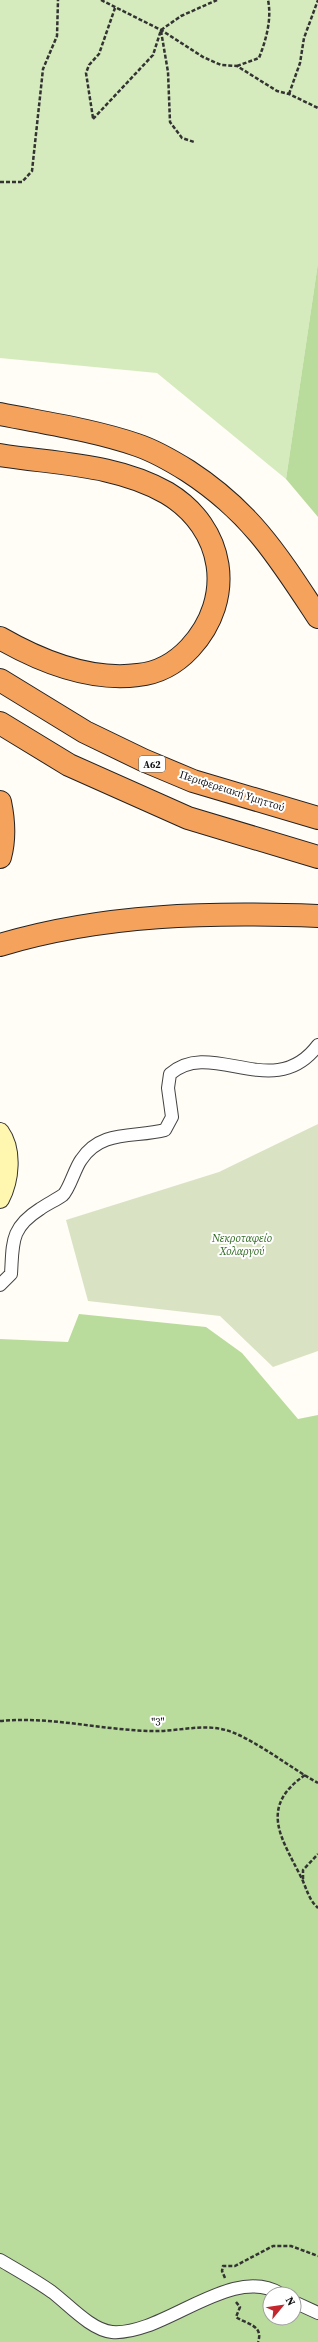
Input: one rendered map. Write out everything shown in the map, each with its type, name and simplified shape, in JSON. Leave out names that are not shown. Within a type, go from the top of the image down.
[{"type":"highway","points":[[0,414],[92,433],[138,445],[172,461],[207,484],[237,507],[266,539],[318,617]]},
{"type":"highway","points":[[0,455],[123,474],[147,483],[168,494],[194,515],[202,525],[213,547],[219,569],[219,589],[214,612],[204,633],[182,656],[164,668],[139,675],[113,676],[80,671],[27,654],[0,638]]},
{"type":"highway","name":"Περιφερειακή Υμηττού","points":[[0,680],[86,732],[144,760],[193,780],[318,818]]},
{"type":"highway","points":[[0,723],[69,765],[174,813],[248,838],[318,857]]},
{"type":"highway","points":[[0,802],[3,817],[4,844],[0,857]]},
{"type":"highway","points":[[0,945],[59,929],[149,917],[217,914],[318,916]]},
{"type":"street","points":[[0,1285],[11,1274],[13,1246],[17,1228],[29,1216],[64,1194],[74,1170],[88,1149],[104,1141],[124,1134],[148,1135],[166,1130],[172,1118],[168,1088],[170,1074],[179,1066],[195,1062],[276,1071],[292,1067],[309,1056],[318,1044]]},
{"type":"street","points":[[0,1132],[8,1155],[8,1172],[0,1199]]},
{"type":"street","points":[[0,2260],[53,2293],[87,2321],[110,2332],[132,2331],[149,2325],[215,2294],[250,2287],[262,2287]]},
{"type":"street","points":[[302,2306],[318,2313]]},
{"type":"path","points":[[0,182],[22,182],[32,171],[43,70],[57,36],[58,0]]},
{"type":"path","points":[[101,0],[161,30],[203,57],[221,65],[237,66],[259,58],[266,40],[270,9],[268,0]]},
{"type":"path","points":[[115,8],[99,54],[88,65],[86,73],[93,119],[153,55],[161,30],[181,16],[217,0]]},
{"type":"path","points":[[289,94],[300,62],[304,38],[318,0]]},
{"type":"path","points":[[161,30],[168,72],[170,122],[182,138],[194,142]]},
{"type":"path","points":[[237,66],[277,91],[289,94],[318,108]]},
{"type":"path","name":"\"3\"","points":[[0,1720],[38,1721],[152,1731],[209,1726],[238,1735],[269,1751],[318,1783]]},
{"type":"path","points":[[305,1775],[294,1782],[283,1797],[278,1810],[280,1837],[302,1879],[312,1903],[318,1908]]},
{"type":"path","points":[[302,1879],[303,1870],[318,1854]]},
{"type":"path","points":[[258,2342],[259,2334],[257,2328],[236,2317],[240,2307],[230,2291],[222,2271],[223,2266],[235,2266],[273,2246],[291,2246],[318,2256]]},
{"type":"green space","points":[[0,0],[318,0],[318,263],[286,479],[157,373],[0,358]]},
{"type":"green space","points":[[318,263],[318,517],[286,479]]},
{"type":"green space","name":"Νεκροταφείο Χολαργού","points":[[318,1124],[318,1351],[273,1367],[220,1316],[88,1301],[66,1220],[219,1172]]},
{"type":"green space","points":[[79,1314],[206,1327],[242,1353],[298,1419],[318,1415],[318,2342],[0,2342],[0,1339],[68,1342]]}]
